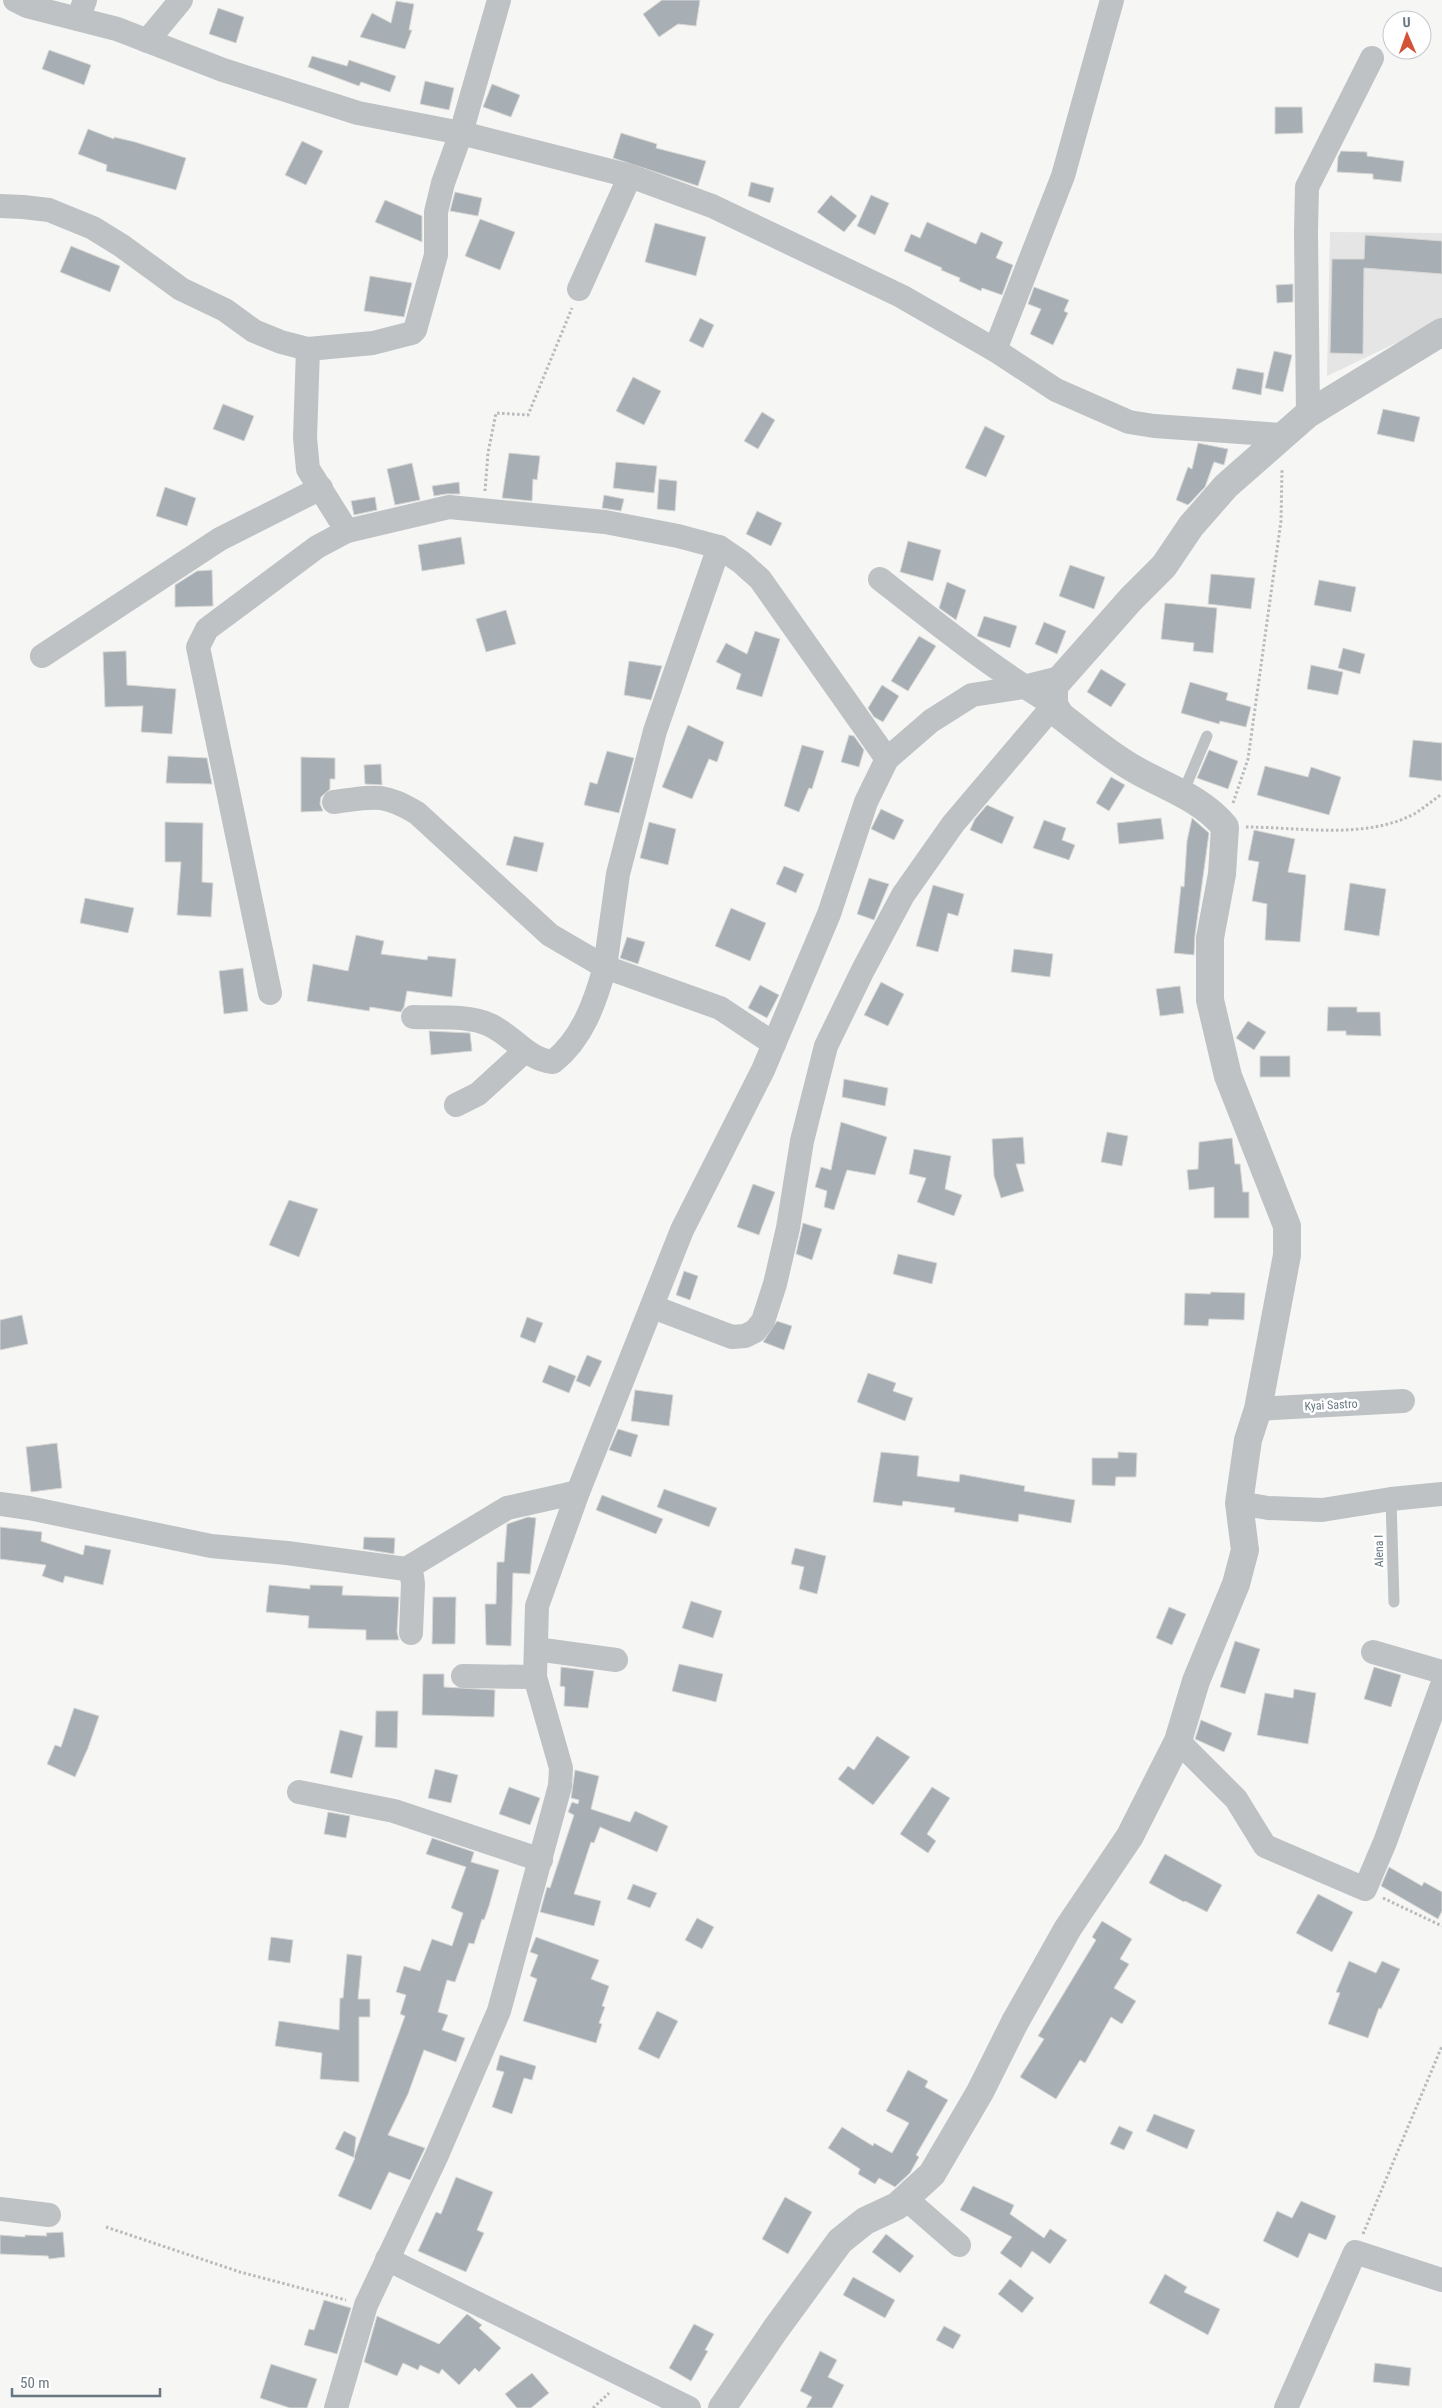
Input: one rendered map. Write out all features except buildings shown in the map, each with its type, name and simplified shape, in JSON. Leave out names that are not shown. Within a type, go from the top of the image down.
[{"type":"street","points":[[15,0],[27,6],[81,9],[117,29],[223,70],[358,113],[461,134],[630,176],[712,206],[883,288],[995,350],[1056,390],[1129,422],[1154,426],[1282,435]]},
{"type":"street","points":[[147,41],[181,0]]},
{"type":"street","points":[[0,206],[23,206],[49,210],[72,218],[122,246],[180,289],[225,310],[254,331],[281,342],[308,350],[382,341],[412,333],[415,330],[436,254],[436,212],[443,183],[461,134],[500,0]]},
{"type":"street","points":[[995,350],[1063,176],[1112,0]]},
{"type":"street","points":[[1308,414],[1307,187],[1372,58]]},
{"type":"street","points":[[580,289],[630,176]]},
{"type":"street","points":[[652,1307],[732,1337],[745,1336],[755,1331],[763,1321],[775,1284],[788,1228],[802,1141],[826,1046],[903,895],[953,824],[974,802],[1041,718],[1054,705],[1054,686],[1060,678],[1131,599],[1164,566],[1191,526],[1226,486],[1308,414],[1442,332]]},
{"type":"street","points":[[308,350],[305,438],[308,469],[347,531]]},
{"type":"street","points":[[42,656],[220,539],[321,488]]},
{"type":"street","points":[[270,993],[198,647],[207,629],[316,547],[347,531],[449,507],[604,522],[719,547],[760,579],[887,759]]},
{"type":"street","points":[[413,1017],[458,1018],[490,1025],[525,1051],[541,1060],[553,1062],[563,1054],[580,1031],[593,1008],[605,967],[618,874],[655,730],[719,547]]},
{"type":"street","points":[[722,2408],[775,2330],[840,2241],[865,2221],[896,2206],[932,2174],[980,2092],[1015,2022],[1068,1928],[1130,1836],[1178,1741],[1196,1681],[1236,1584],[1245,1550],[1239,1503],[1248,1440],[1258,1409],[1287,1254],[1287,1226],[1242,1116],[1228,1076],[1210,1000],[1210,938],[1222,874],[1225,827],[1216,815],[1134,769],[1108,752],[1062,716],[1054,705],[1024,687],[946,631],[880,579]]},
{"type":"street","points":[[336,2408],[366,2305],[437,2155],[499,2011],[560,1786],[561,1768],[535,1677],[537,1606],[578,1492],[682,1230],[774,1044],[829,914],[866,802],[887,759],[931,721],[972,695],[1024,687],[1060,678]]},
{"type":"street","points":[[334,802],[377,796],[400,802],[417,813],[550,935],[605,967],[720,1008],[774,1044]]},
{"type":"street","points":[[456,1105],[478,1094],[525,1051]]},
{"type":"street","name":"Kyai Sastro","points":[[1258,1409],[1403,1401]]},
{"type":"street","points":[[0,1504],[29,1508],[211,1546],[287,1553],[406,1569],[507,1508],[578,1492]]},
{"type":"street","points":[[1239,1503],[1268,1508],[1322,1510],[1391,1499],[1442,1494]]},
{"type":"street","points":[[406,1569],[412,1576],[413,1584],[411,1633]]},
{"type":"street","points":[[536,1650],[616,1660]]},
{"type":"street","points":[[1373,1652],[1442,1672]]},
{"type":"street","points":[[463,1676],[535,1677]]},
{"type":"street","points":[[1178,1741],[1236,1799],[1265,1846],[1365,1889],[1385,1842],[1442,1685]]},
{"type":"street","points":[[300,1792],[394,1811],[541,1860]]},
{"type":"street","points":[[905,2198],[958,2245]]},
{"type":"street","points":[[0,2209],[49,2215]]},
{"type":"street","points":[[1286,2408],[1355,2252],[1442,2280]]},
{"type":"street","points":[[387,2259],[690,2408]]},
{"type":"lane","points":[[1182,795],[1207,736]]},
{"type":"lane","name":"Alena I","points":[[1391,1499],[1394,1602]]},
{"type":"path","points":[[483,510],[488,453],[496,413],[528,415],[580,289]]},
{"type":"path","points":[[1282,435],[1281,521],[1249,749],[1225,827],[1322,831],[1374,827],[1413,814],[1442,794]]},
{"type":"path","points":[[1365,1889],[1442,1926]]},
{"type":"path","points":[[1355,2252],[1442,2046]]},
{"type":"path","points":[[106,2227],[240,2272],[366,2305]]},
{"type":"shaded area","points":[[1330,232],[1442,233],[1442,321],[1327,376]]}]
